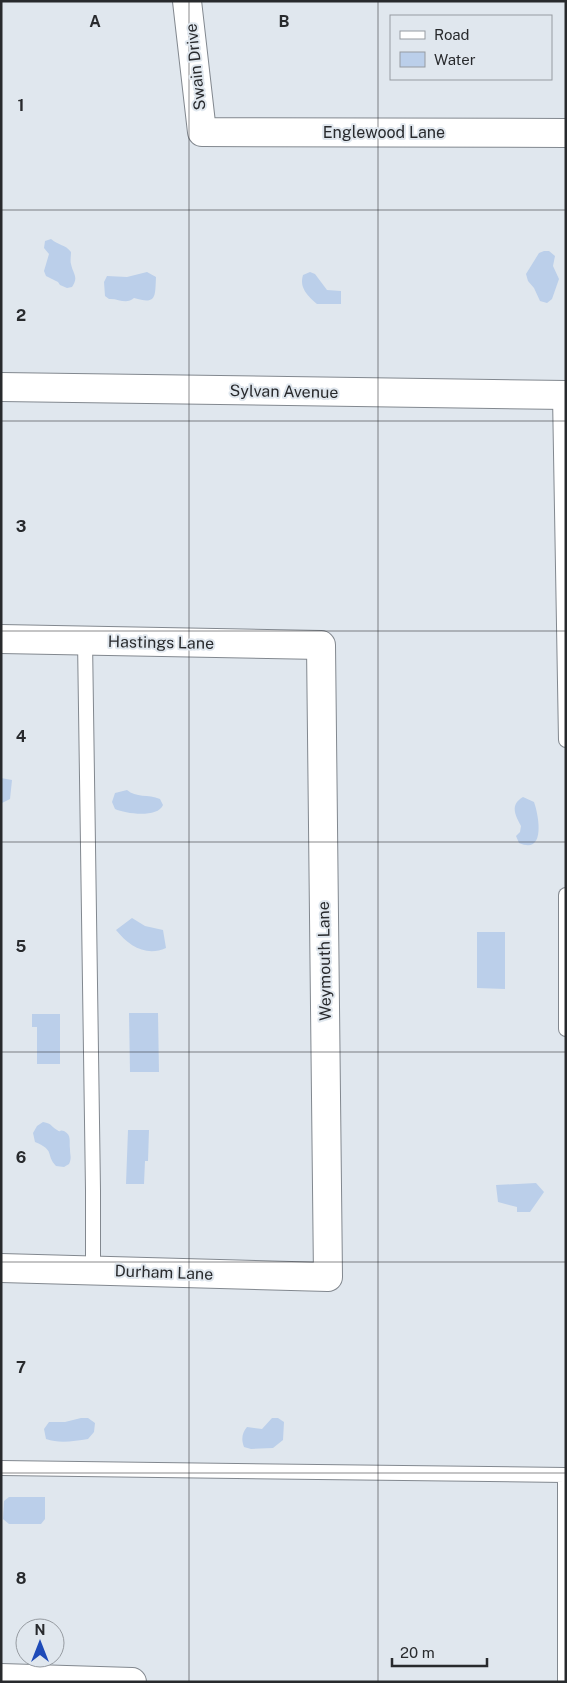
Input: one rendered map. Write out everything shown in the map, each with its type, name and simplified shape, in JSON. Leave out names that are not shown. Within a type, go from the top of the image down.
[{"type":"street","name":"Swain Drive","points":[[187,1],[202,132]]},
{"type":"street","name":"Englewood Lane","points":[[202,132],[566,133]]},
{"type":"street","name":"Sylvan Avenue","points":[[1,387],[563,395]]},
{"type":"street","name":"Hastings Lane","points":[[1,639],[321,645]]},
{"type":"street","name":"Weymouth Lane","points":[[321,645],[328,1277]]},
{"type":"street","name":"Durham Lane","points":[[1,1268],[328,1277]]},
{"type":"street","points":[[1,1678],[132,1682]]},
{"type":"lane","points":[[563,395],[566,740]]},
{"type":"lane","points":[[85,640],[93,1270]]},
{"type":"lane","points":[[566,895],[566,1029]]},
{"type":"lane","points":[[1,1468],[565,1473],[565,1682]]},
{"type":"water","points":[[51,239],[71,252],[71,263],[75,278],[72,287],[67,288],[46,276],[44,271],[49,254],[44,248],[45,241]]},
{"type":"water","points":[[549,251],[555,256],[553,266],[559,279],[552,299],[547,303],[540,301],[526,274],[539,253]]},
{"type":"water","points":[[147,272],[156,277],[155,294],[151,300],[134,298],[125,301],[109,299],[105,296],[104,282],[107,276],[127,277]]},
{"type":"water","points":[[310,272],[315,274],[327,290],[341,291],[341,304],[317,304],[310,298],[303,288],[302,280],[303,275]]},
{"type":"water","points":[[1,778],[12,780],[10,799],[2,803]]},
{"type":"water","points":[[127,790],[134,794],[160,799],[163,805],[155,812],[141,814],[115,809],[112,802],[115,793]]},
{"type":"water","points":[[523,797],[534,802],[539,824],[537,839],[533,844],[528,845],[519,843],[516,836],[520,832],[521,826],[515,807]]},
{"type":"water","points":[[132,918],[145,926],[163,930],[166,948],[152,951],[145,950],[126,941],[116,930]]},
{"type":"water","points":[[477,932],[505,932],[505,989],[477,988]]},
{"type":"water","points":[[129,1013],[158,1013],[159,1072],[130,1072]]},
{"type":"water","points":[[32,1014],[60,1014],[60,1064],[37,1064],[37,1027],[32,1027]]},
{"type":"water","points":[[43,1122],[50,1124],[58,1131],[64,1131],[69,1137],[71,1157],[69,1164],[64,1167],[56,1166],[48,1150],[35,1142],[33,1133],[37,1126]]},
{"type":"water","points":[[128,1130],[149,1130],[148,1161],[145,1161],[144,1184],[126,1184]]},
{"type":"water","points":[[536,1183],[544,1192],[530,1212],[517,1212],[517,1207],[498,1202],[496,1185]]},
{"type":"water","points":[[88,1418],[95,1423],[94,1432],[88,1439],[62,1442],[46,1439],[44,1429],[49,1422],[65,1422]]},
{"type":"water","points":[[272,1418],[278,1418],[284,1422],[283,1440],[273,1448],[251,1449],[244,1447],[242,1436],[247,1427],[262,1429]]},
{"type":"water","points":[[9,1497],[45,1497],[45,1519],[41,1524],[9,1524],[3,1519],[4,1501]]}]
